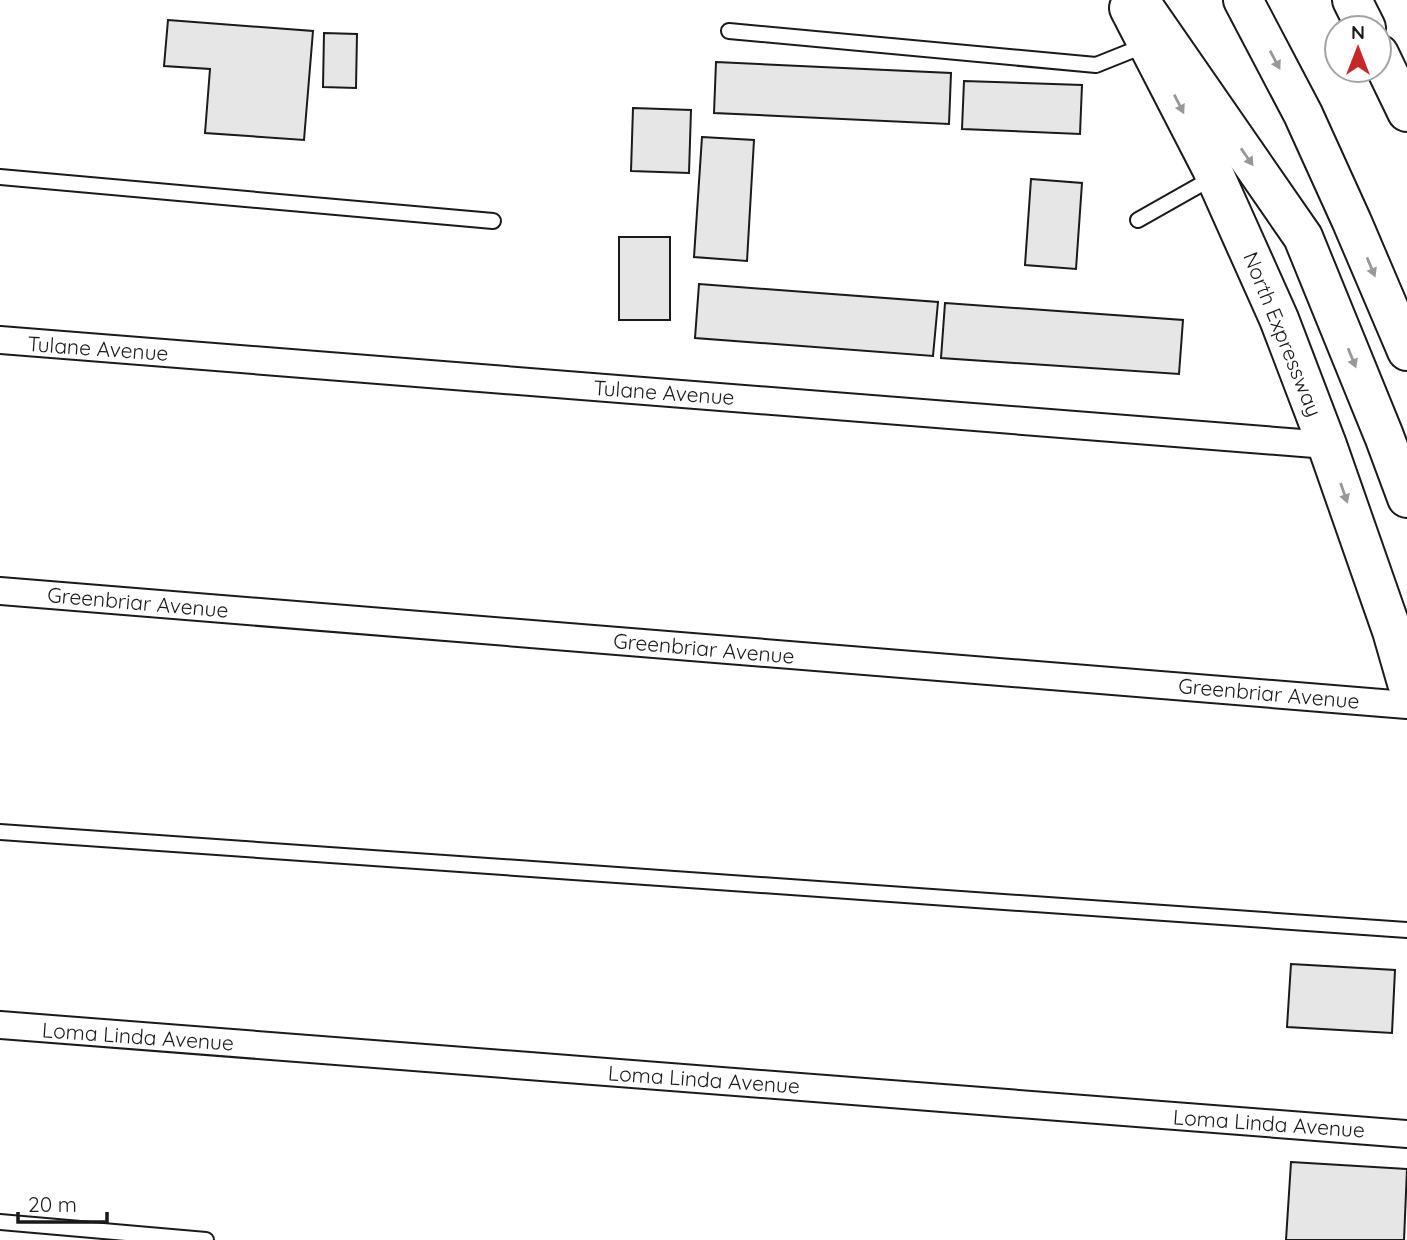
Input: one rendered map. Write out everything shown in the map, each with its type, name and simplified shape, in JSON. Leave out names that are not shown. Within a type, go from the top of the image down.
[{"type":"main road","name":"North Expressway","points":[[1125,0],[1215,176],[1279,319],[1328,444],[1407,683]]},
{"type":"main road","points":[[1139,0],[1303,237],[1407,498]]},
{"type":"main road","points":[[1243,0],[1303,114],[1407,351]]},
{"type":"main road","points":[[1393,83],[1407,112]]},
{"type":"street","name":"Tulane Avenue","points":[[0,340],[1328,444]]},
{"type":"street","name":"Greenbriar Avenue","points":[[0,591],[1407,705]]},
{"type":"street","name":"Loma Linda Avenue","points":[[0,1025],[1407,1134]]},
{"type":"lane","points":[[729,31],[1096,65],[1148,44]]},
{"type":"lane","points":[[1138,220],[1215,176]]},
{"type":"lane","points":[[0,177],[493,221]]},
{"type":"lane","points":[[0,832],[1407,930]]},
{"type":"lane","points":[[0,1222],[206,1240]]},
{"type":"building","points":[[168,20],[313,31],[304,140],[205,133],[210,69],[164,66]]},
{"type":"building","points":[[324,33],[357,34],[356,88],[323,87]]},
{"type":"building","points":[[716,62],[951,73],[949,124],[714,113]]},
{"type":"building","points":[[964,81],[1082,85],[1080,134],[962,129]]},
{"type":"building","points":[[633,108],[691,110],[689,173],[631,171]]},
{"type":"building","points":[[702,137],[754,140],[747,261],[694,257]]},
{"type":"building","points":[[1031,179],[1082,183],[1076,269],[1025,265]]},
{"type":"building","points":[[619,237],[670,237],[670,320],[619,320]]},
{"type":"building","points":[[699,284],[938,302],[933,356],[695,338]]},
{"type":"building","points":[[945,303],[1183,320],[1179,374],[941,358]]},
{"type":"building","points":[[1291,964],[1395,970],[1392,1033],[1287,1027]]},
{"type":"building","points":[[1291,1162],[1407,1169],[1404,1240],[1286,1240]]}]
